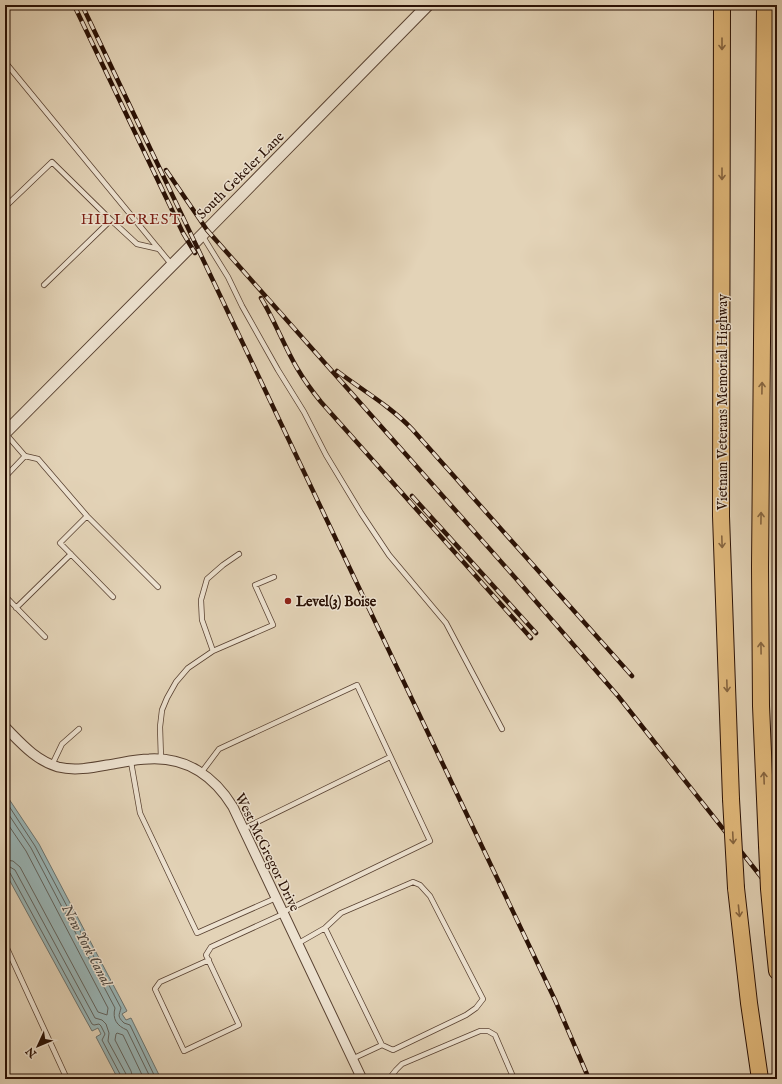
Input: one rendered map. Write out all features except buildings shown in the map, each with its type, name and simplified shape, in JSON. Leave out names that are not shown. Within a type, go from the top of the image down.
[{"type":"highway","name":"Vietnam Veterans Memorial Highway","points":[[722,5],[721,516],[731,799],[736,888],[741,934]]},
{"type":"highway","points":[[765,5],[760,567],[761,706],[769,889],[777,971]]},
{"type":"highway","points":[[741,934],[749,1079]]},
{"type":"highway","points":[[741,934],[760,1079]]},
{"type":"street","name":"South Gekeler Lane","points":[[5,433],[428,5]]},
{"type":"street","name":"West McGregor Drive","points":[[5,727],[33,755],[44,762],[71,769],[85,769],[148,759],[161,759],[183,764],[196,769],[218,786],[233,807],[362,1079]]},
{"type":"lane","points":[[5,62],[172,265]]},
{"type":"lane","points":[[5,207],[52,162],[137,244],[159,249]]},
{"type":"lane","points":[[44,285],[111,220]]},
{"type":"lane","points":[[202,235],[228,277],[242,306],[270,356],[304,412],[326,455],[361,513],[389,555],[446,623],[502,729]]},
{"type":"lane","points":[[5,433],[25,456],[38,459],[87,516],[158,587]]},
{"type":"lane","points":[[5,477],[25,456]]},
{"type":"lane","points":[[87,516],[60,543],[113,597]]},
{"type":"lane","points":[[16,608],[71,554]]},
{"type":"lane","points":[[213,651],[202,620],[201,600],[207,579],[239,554]]},
{"type":"lane","points":[[161,759],[160,727],[162,710],[176,682],[188,668],[213,651],[273,625],[255,585],[274,577]]},
{"type":"lane","points":[[5,596],[45,637]]},
{"type":"lane","points":[[201,773],[219,749],[356,685],[430,841],[283,913],[211,946],[206,955],[209,960],[239,1025],[184,1051],[155,990],[160,982],[209,960]]},
{"type":"lane","points":[[52,764],[62,744],[80,728]]},
{"type":"lane","points":[[243,829],[390,757]]},
{"type":"lane","points":[[131,762],[140,813],[197,933],[276,898]]},
{"type":"lane","points":[[297,944],[325,928],[341,913],[413,882],[420,885],[430,896],[483,999],[476,1008],[466,1015],[393,1050],[382,1045],[325,928]]},
{"type":"lane","points":[[5,944],[68,1079]]},
{"type":"lane","points":[[388,1079],[402,1064],[480,1031],[488,1031],[495,1035],[514,1079]]},
{"type":"lane","points":[[352,1059],[382,1045]]},
{"type":"lane","points":[[393,1073],[396,1079]]},
{"type":"water","name":"New York Canal","points":[[5,793],[39,844],[127,1011],[122,1014],[126,1020],[131,1018],[161,1079],[118,1079],[96,1037],[101,1034],[98,1028],[92,1031],[5,872]]},
{"type":"railway","points":[[74,5],[183,233],[195,253]]},
{"type":"railway","points":[[82,5],[555,1000],[589,1079]]},
{"type":"railway","points":[[166,170],[207,230],[618,696],[777,897]]},
{"type":"railway","points":[[261,298],[297,368],[318,398],[531,638]]},
{"type":"railway","points":[[337,371],[385,406],[412,429],[632,676]]},
{"type":"railway","points":[[412,496],[536,633]]},
{"type":"place","name":"Level(3) Boise","points":[[288,601]]},
{"type":"district","name":"HILLCREST","points":[[131,219]]}]
